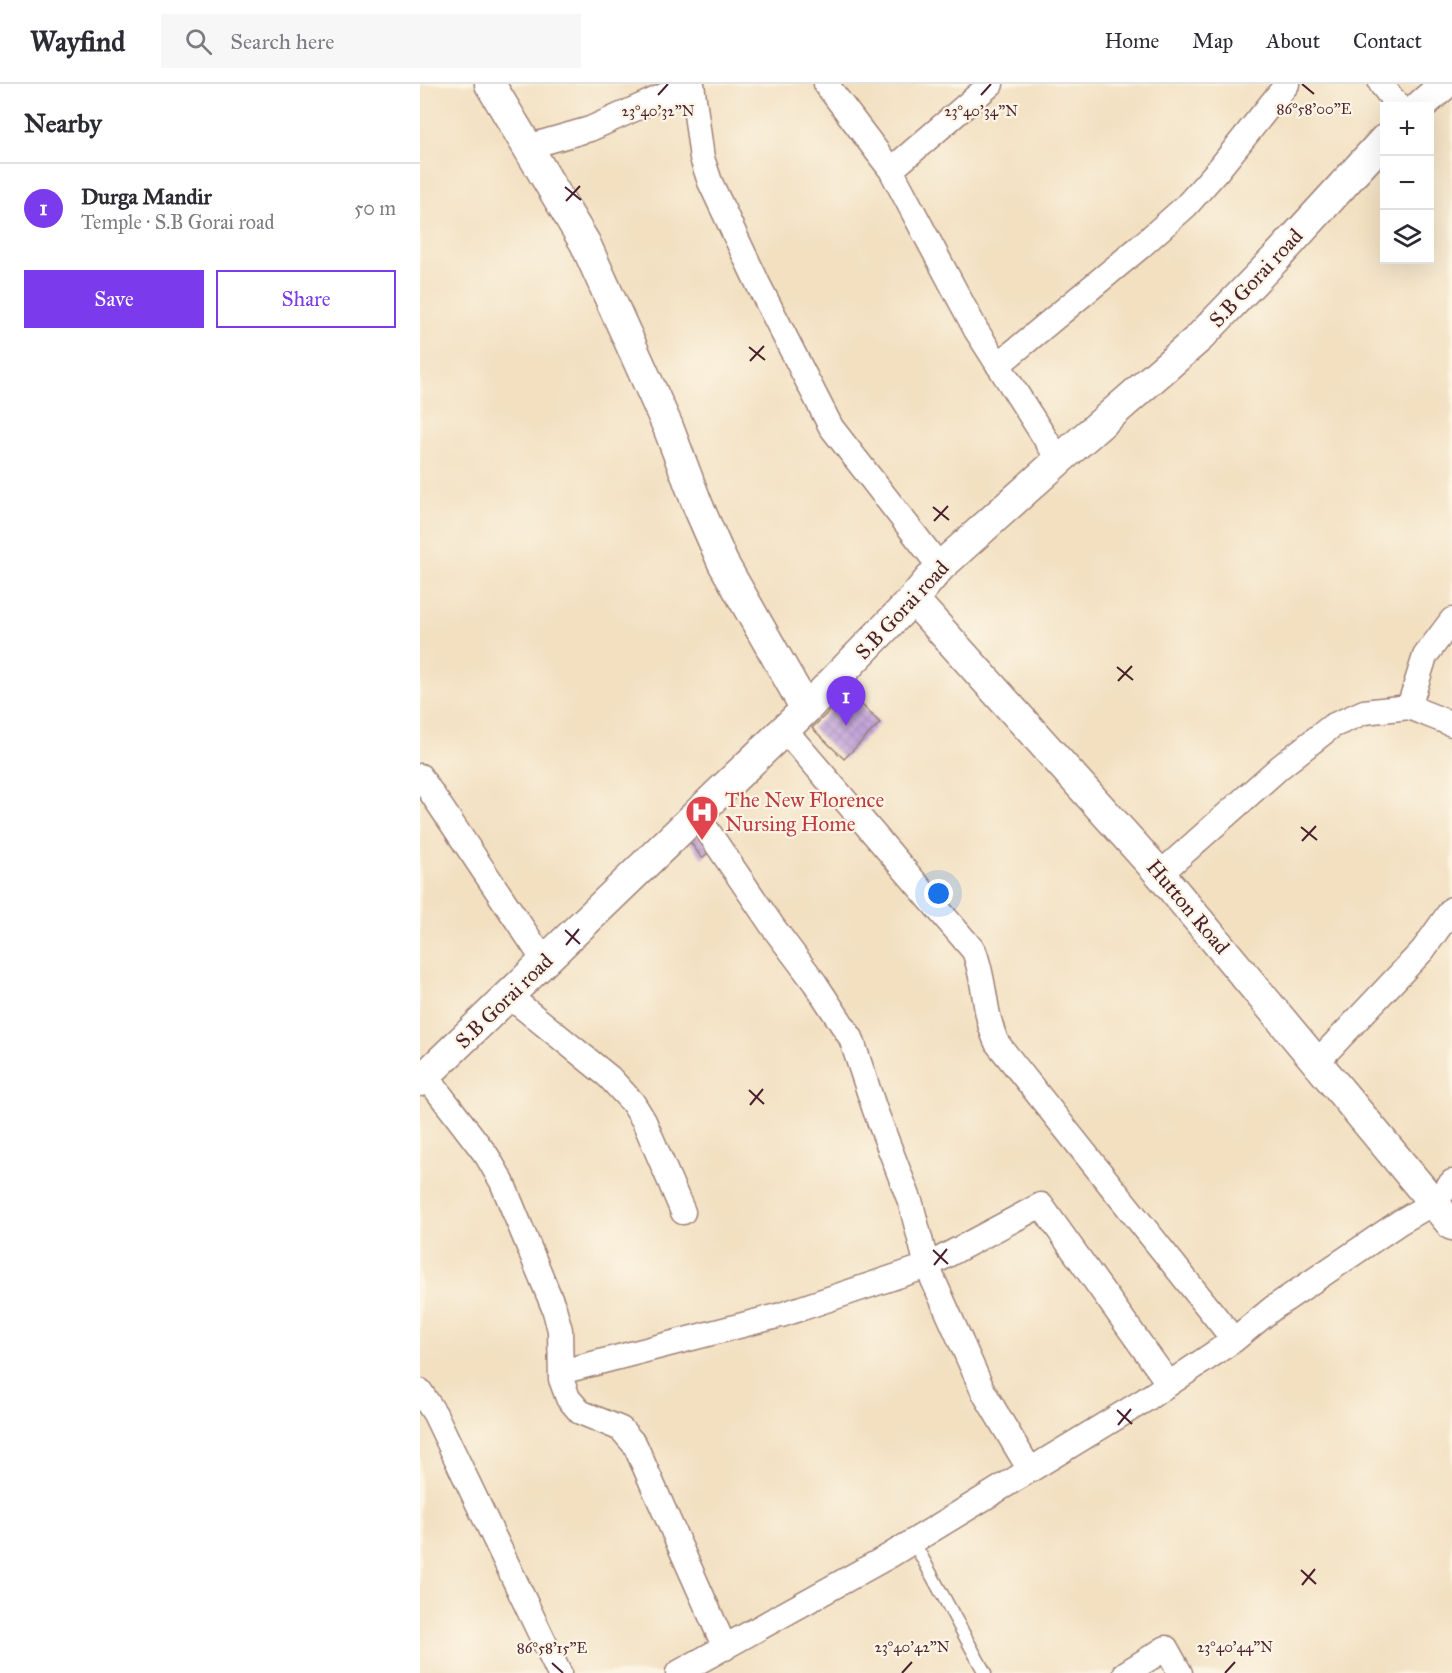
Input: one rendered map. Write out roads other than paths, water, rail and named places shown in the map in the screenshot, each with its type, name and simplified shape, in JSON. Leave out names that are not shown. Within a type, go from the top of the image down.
[{"type":"street","points":[[490,84],[585,243],[668,427],[698,506],[723,563],[806,710]]},
{"type":"street","points":[[527,147],[590,129],[691,84],[702,158],[710,182],[818,404],[851,454],[940,567]]},
{"type":"street","points":[[826,84],[891,170],[976,330],[1059,459]]},
{"type":"street","points":[[891,170],[991,84]]},
{"type":"street","points":[[998,365],[1186,206],[1287,84]]},
{"type":"street","points":[[1381,84],[1395,102]]},
{"type":"street","points":[[1425,102],[1445,84]]},
{"type":"street","name":"S.B Gorai road","points":[[423,1079],[806,710],[913,599],[940,567],[1059,459],[1199,338],[1380,144]]},
{"type":"street","name":"Hutton Road","points":[[913,599],[1160,874],[1317,1062],[1446,1203]]},
{"type":"street","points":[[1409,707],[1425,656],[1452,620]]},
{"type":"street","points":[[1160,874],[1280,767],[1332,726],[1364,712],[1409,707],[1452,724]]},
{"type":"street","points":[[784,730],[974,951],[981,970],[989,1023],[997,1043],[1234,1340]]},
{"type":"street","points":[[420,776],[545,962]]},
{"type":"street","points":[[697,815],[772,927],[815,983],[850,1038],[910,1204],[927,1266],[983,1391],[1030,1470]]},
{"type":"street","points":[[1317,1062],[1423,950],[1452,909]]},
{"type":"street","points":[[509,996],[609,1077],[633,1103],[644,1121],[683,1212]]},
{"type":"street","points":[[423,1079],[487,1156],[502,1182],[554,1308],[560,1330],[561,1379],[568,1398],[580,1412],[621,1429],[635,1445],[724,1648]]},
{"type":"street","points":[[678,1673],[913,1541],[1030,1470],[1169,1384],[1234,1340],[1273,1308],[1400,1222],[1446,1203]]},
{"type":"street","points":[[561,1372],[780,1315],[927,1266],[1041,1205],[1169,1384]]},
{"type":"street","points":[[420,1391],[435,1414],[559,1673]]},
{"type":"street","points":[[1125,1673],[1166,1648],[1180,1673]]},
{"type":"lane","points":[[913,1541],[985,1673]]},
{"type":"place","name":"Durga Mandir","points":[[846,726]]},
{"type":"place","name":"The New Florence Nursing Home","points":[[702,841]]}]
